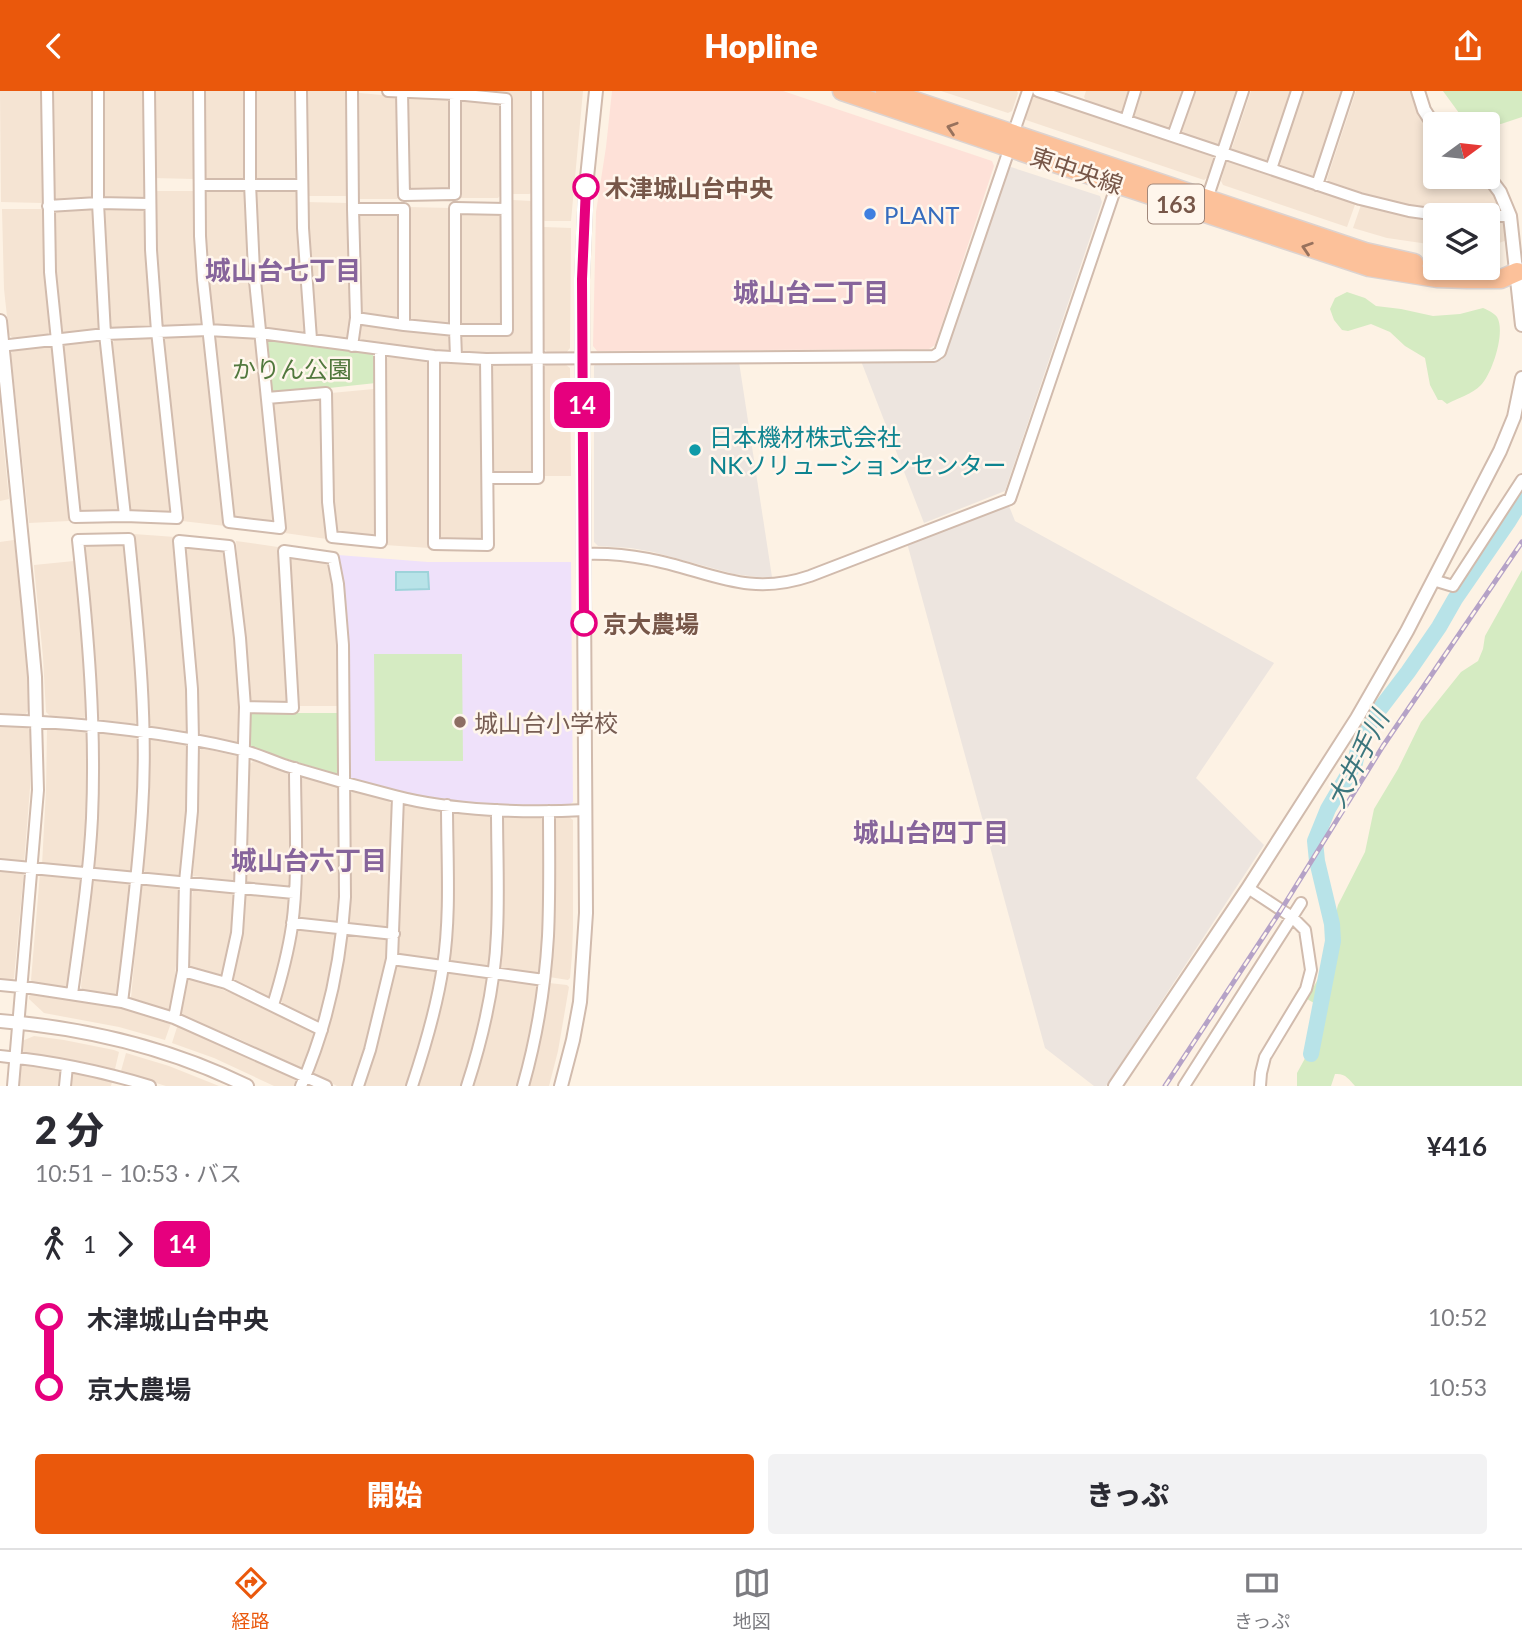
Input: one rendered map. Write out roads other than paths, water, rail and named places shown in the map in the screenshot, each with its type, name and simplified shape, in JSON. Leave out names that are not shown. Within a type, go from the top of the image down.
[{"type":"highway","name":"東中央線","points":[[842,91],[1207,199],[1365,251],[1423,265]]},
{"type":"highway","name":"東中央線","points":[[885,91],[1117,184],[1369,267],[1437,278],[1467,279],[1501,279],[1520,272]]},
{"type":"highway","points":[[1500,270],[1520,272]]},
{"type":"street","points":[[47,91],[50,272],[75,517],[177,518],[157,331],[149,204],[149,91]]},
{"type":"street","points":[[98,91],[98,204],[105,334],[125,516]]},
{"type":"street","points":[[200,91],[200,236],[229,522],[280,528],[254,271],[250,91]]},
{"type":"street","points":[[301,91],[303,228],[311,339]]},
{"type":"street","points":[[352,91],[356,318],[352,345]]},
{"type":"street","points":[[356,318],[455,330],[507,330],[506,99],[388,91]]},
{"type":"street","points":[[488,478],[538,478],[537,91]]},
{"type":"street","points":[[561,1086],[580,1002],[586,913],[582,252],[596,91]]},
{"type":"street","points":[[1,346],[105,334],[208,330],[260,333],[433,356],[486,359],[934,356],[940,352],[1028,91]]},
{"type":"street","points":[[1038,91],[1360,199],[1423,213]]},
{"type":"street","points":[[1077,104],[1082,91]]},
{"type":"street","points":[[1126,120],[1135,91]]},
{"type":"street","points":[[1173,136],[1189,91]]},
{"type":"street","points":[[1207,199],[1243,91]]},
{"type":"street","points":[[1271,169],[1297,91]]},
{"type":"street","points":[[1317,185],[1348,91]]},
{"type":"street","points":[[1418,91],[1425,112]]},
{"type":"street","points":[[402,92],[404,195],[455,194],[455,94]]},
{"type":"street","points":[[583,554],[650,559],[740,583],[780,584],[810,576],[1010,499],[1117,184]]},
{"type":"street","points":[[200,185],[302,185]]},
{"type":"street","points":[[1498,189],[1510,216],[1520,272],[1522,325]]},
{"type":"street","points":[[48,206],[149,204]]},
{"type":"street","points":[[456,357],[455,208],[506,209]]},
{"type":"street","points":[[353,209],[404,209],[404,325]]},
{"type":"street","points":[[1500,216],[1510,216]]},
{"type":"street","points":[[0,321],[35,677],[38,790],[12,1086]]},
{"type":"street","points":[[267,398],[326,393],[328,502],[332,537],[381,542],[380,350]]},
{"type":"street","points":[[433,356],[434,544],[488,545],[486,359]]},
{"type":"street","points":[[1115,1086],[1248,888],[1357,718],[1407,631],[1500,451],[1514,417],[1522,378]]},
{"type":"street","points":[[1433,580],[1453,586],[1522,480]]},
{"type":"street","points":[[72,994],[88,873],[92,819],[89,647],[78,540],[129,539],[139,644],[143,733],[142,809],[122,1002]]},
{"type":"street","points":[[174,1018],[183,971],[193,741],[192,689],[179,541],[229,546],[238,625],[245,708],[245,751],[237,933],[226,983]]},
{"type":"street","points":[[245,708],[293,708],[284,551],[333,558],[343,645],[344,928],[322,1030],[304,1081]]},
{"type":"street","points":[[0,720],[92,725],[193,741],[245,751],[398,797],[447,805],[497,810],[585,810]]},
{"type":"street","points":[[273,1005],[286,961],[292,923],[295,768]]},
{"type":"street","points":[[358,1086],[373,1040],[392,959],[398,797]]},
{"type":"street","points":[[412,1086],[430,1025],[443,966],[447,914],[447,805]]},
{"type":"street","points":[[467,1086],[485,1024],[493,973],[497,935],[497,810]]},
{"type":"street","points":[[523,1086],[544,980],[548,936],[549,811]]},
{"type":"street","points":[[0,865],[294,893]]},
{"type":"street","points":[[1248,888],[1292,917],[1305,930],[1311,970],[1306,989],[1265,1057],[1260,1086]]},
{"type":"street","points":[[1184,1086],[1301,903]]},
{"type":"street","points":[[292,923],[394,933]]},
{"type":"street","points":[[392,959],[544,980]]},
{"type":"street","points":[[183,971],[226,983],[322,1030]]},
{"type":"street","points":[[0,985],[122,1002],[174,1018],[304,1081],[326,1086]]},
{"type":"street","points":[[0,1021],[65,1028],[121,1039],[181,1058],[247,1086]]},
{"type":"street","points":[[0,1056],[67,1066],[117,1081],[150,1086]]},
{"type":"street","points":[[65,1086],[67,1066]]},
{"type":"water","points":[[396,572],[428,572],[429,589],[396,590]]},
{"type":"waterway","name":"大井手川","points":[[1311,1054],[1333,941],[1315,841],[1328,809],[1355,763],[1360,740],[1439,627],[1522,499]]},
{"type":"railway","points":[[1165,1086],[1281,910],[1383,746],[1522,542]]},
{"type":"place","name":"木津城山台中央","points":[[586,187]]},
{"type":"place","name":"PLANT","points":[[870,214]]},
{"type":"place","name":"日本機材株式会社 NKソリューションセンター","points":[[695,450]]},
{"type":"place","name":"京大農場","points":[[584,623]]},
{"type":"place","name":"城山台小学校","points":[[460,722]]},
{"type":"district","name":"城山台七丁目","points":[[283,270]]},
{"type":"district","name":"城山台二丁目","points":[[811,292]]},
{"type":"district","name":"城山台四丁目","points":[[931,832]]},
{"type":"district","name":"城山台六丁目","points":[[309,860]]},
{"type":"park label","name":"かりん公園","points":[[292,368]]}]
